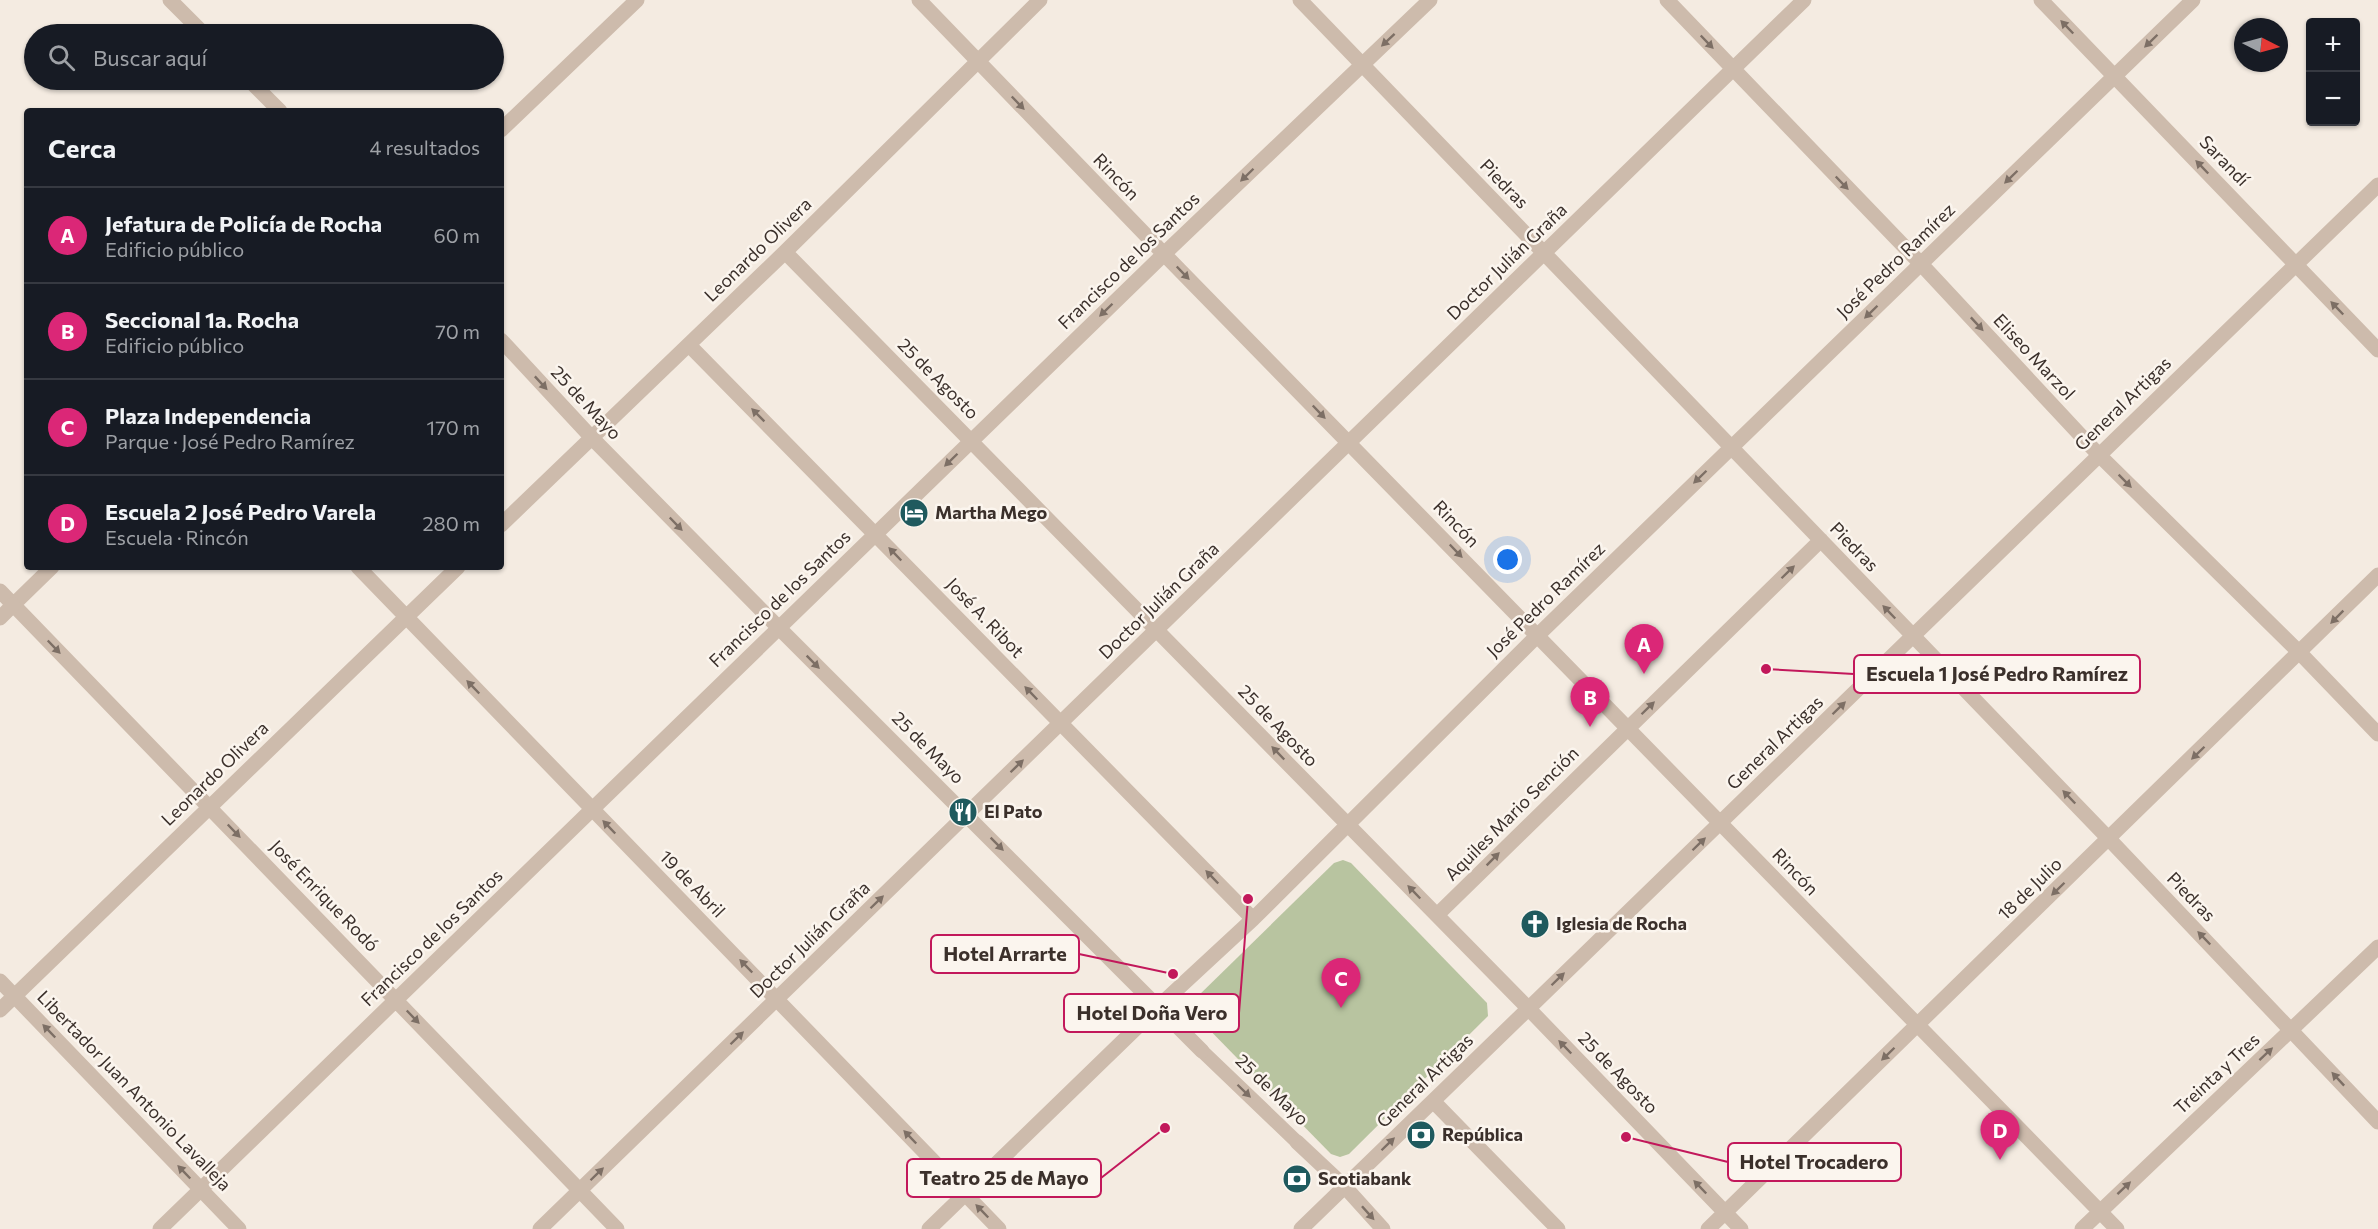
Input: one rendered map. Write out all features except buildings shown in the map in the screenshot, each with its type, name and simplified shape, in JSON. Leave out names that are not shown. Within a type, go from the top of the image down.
[{"type":"street","points":[[170,0],[194,24]]},
{"type":"street","points":[[504,127],[637,0]]},
{"type":"street","name":"Rincón","points":[[919,0],[1164,254],[2117,1229]]},
{"type":"street","name":"Leonardo Olivera","points":[[504,522],[785,252],[1040,0]]},
{"type":"street","name":"Piedras","points":[[1300,0],[2109,839],[2378,1122]]},
{"type":"street","name":"Francisco de los Santos","points":[[160,1229],[778,627],[1430,0]]},
{"type":"street","name":"Eliseo Marzol","points":[[1666,0],[1921,264],[2098,454],[2300,653],[2378,734]]},
{"type":"street","name":"Doctor Julián Graña","points":[[540,1229],[1804,0]]},
{"type":"street","name":"Sarandí","points":[[2041,0],[2378,350]]},
{"type":"street","name":"José Pedro Ramírez","points":[[929,1229],[1158,1007],[1253,919],[1538,635],[2193,0]]},
{"type":"street","points":[[259,90],[277,108]]},
{"type":"street","name":"General Artigas","points":[[1301,1229],[2378,185]]},
{"type":"street","name":"25 de Agosto","points":[[785,252],[1347,823],[1741,1229]]},
{"type":"street","name":"25 de Mayo","points":[[504,343],[592,438],[778,627],[1202,1051],[1345,1187],[1383,1229]]},
{"type":"street","name":"José A. Ribot","points":[[689,345],[1253,919]]},
{"type":"street","name":"Aquiles Mario Sención","points":[[1437,915],[1821,540]]},
{"type":"street","points":[[0,618],[49,570]]},
{"type":"street","name":"19 de Abril","points":[[361,570],[999,1229]]},
{"type":"street","name":"Leonardo Olivera","points":[[0,1010],[455,570]]},
{"type":"street","name":"18 de Julio","points":[[1708,1229],[2378,575]]},
{"type":"street","name":"José Enrique Rodó","points":[[0,591],[617,1229]]},
{"type":"street","name":"Treinta y Tres","points":[[2082,1229],[2378,947]]},
{"type":"street","name":"Libertador Juan Antonio Lavalleja","points":[[0,981],[239,1229]]},
{"type":"street","points":[[1433,1101],[1558,1229]]},
{"type":"green space","points":[[1343,860],[1351,863],[1487,1003],[1488,1016],[1349,1154],[1340,1157],[1331,1154],[1195,1015],[1192,1007],[1195,999],[1334,863]]},
{"type":"place","name":"Martha Mego","points":[[914,513]]},
{"type":"place","name":"Escuela 1 José Pedro Ramírez","points":[[1766,669]]},
{"type":"place","name":"Jefatura de Policía de Rocha","points":[[1644,674]]},
{"type":"place","name":"Seccional 1a. Rocha","points":[[1590,727]]},
{"type":"place","name":"El Pato","points":[[963,812]]},
{"type":"place","name":"Hotel Doña Vero","points":[[1248,899]]},
{"type":"place","name":"Iglesia de Rocha","points":[[1535,924]]},
{"type":"place","name":"Hotel Arrarte","points":[[1173,974]]},
{"type":"place","name":"Plaza Independencia","points":[[1341,1008]]},
{"type":"place","name":"Teatro 25 de Mayo","points":[[1165,1128]]},
{"type":"place","name":"República","points":[[1421,1135]]},
{"type":"place","name":"Hotel Trocadero","points":[[1626,1137]]},
{"type":"place","name":"Escuela 2 José Pedro Varela","points":[[2000,1160]]},
{"type":"place","name":"Scotiabank","points":[[1297,1179]]}]
